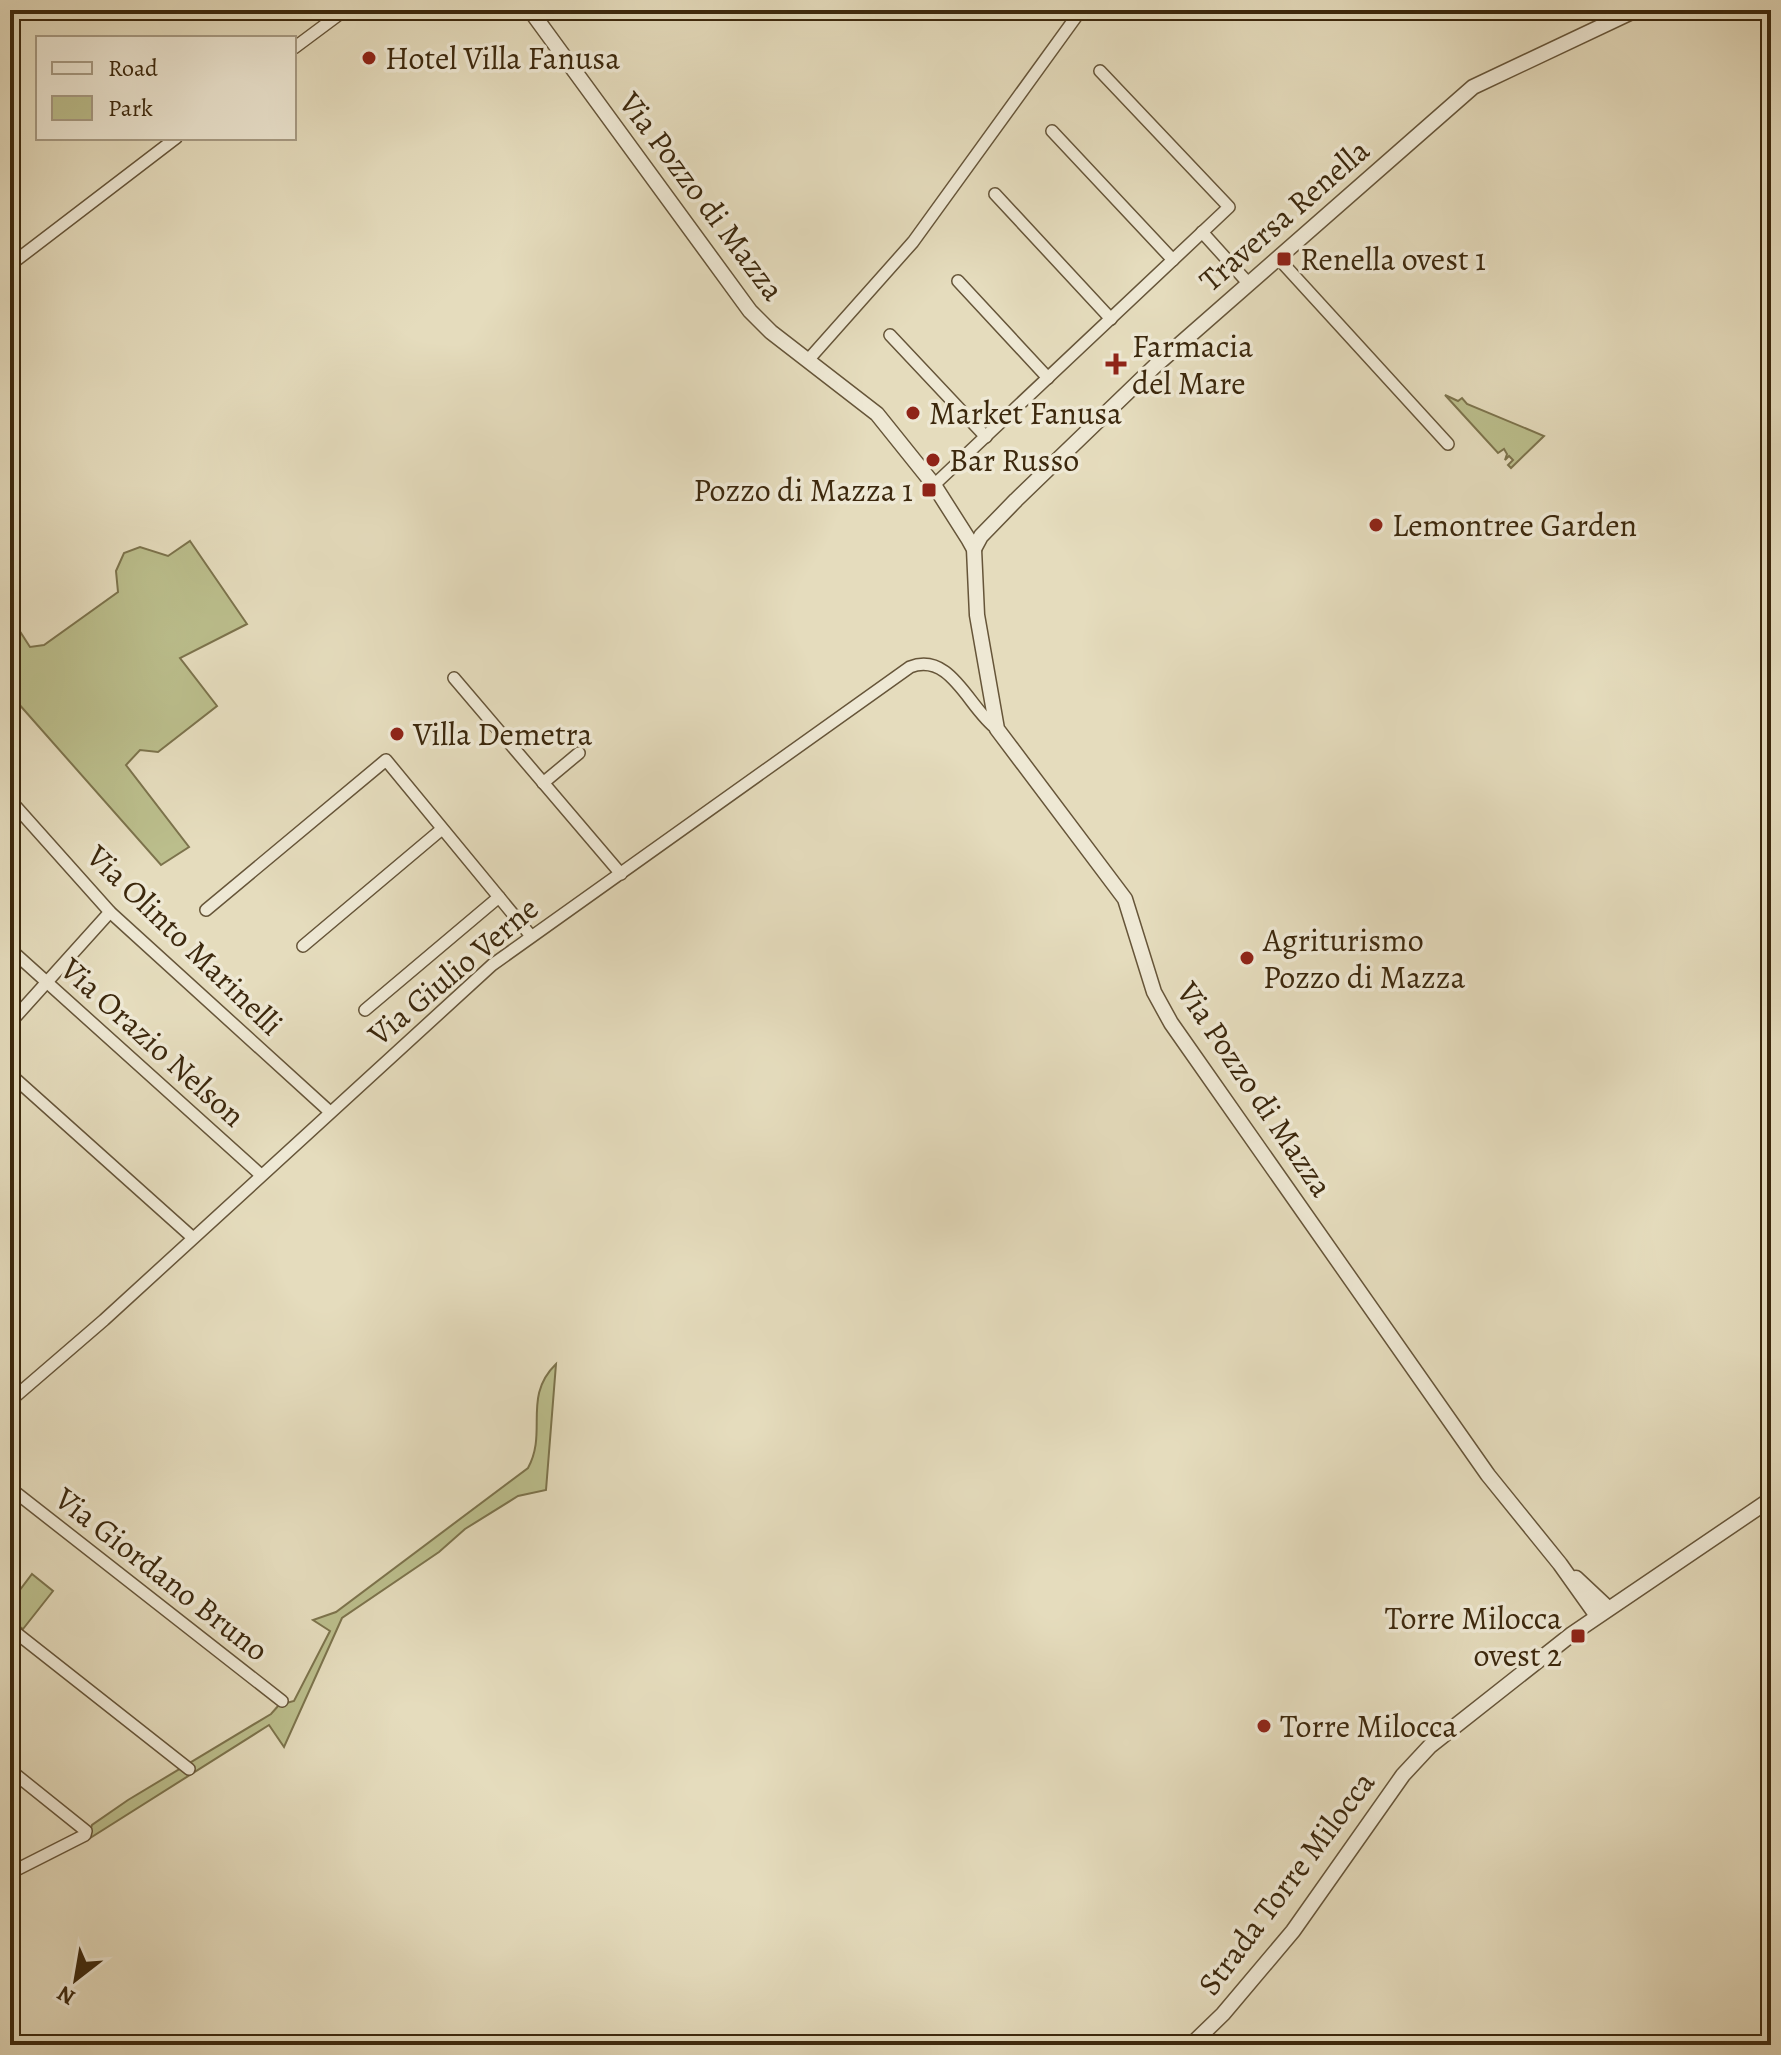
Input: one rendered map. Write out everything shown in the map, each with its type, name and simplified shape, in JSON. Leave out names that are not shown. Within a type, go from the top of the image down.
[{"type":"street","points":[[296,47],[345,10]]},
{"type":"street","name":"Via Pozzo di Mazza","points":[[530,10],[750,311],[771,332],[877,414],[934,485],[974,549],[977,615],[997,729],[1125,899],[1156,997],[1171,1023],[1488,1475],[1560,1564]]},
{"type":"street","points":[[809,359],[913,242],[1081,10]]},
{"type":"street","name":"Traversa Renella","points":[[974,549],[981,536],[1096,421],[1473,87],[1636,10]]},
{"type":"street","points":[[934,485],[1229,207],[1100,71]]},
{"type":"street","points":[[1052,131],[1173,260]]},
{"type":"street","points":[[10,265],[173,140]]},
{"type":"street","points":[[995,194],[1111,319]]},
{"type":"street","points":[[1202,232],[1249,284]]},
{"type":"street","points":[[1278,258],[1448,444]]},
{"type":"street","points":[[958,281],[1048,378]]},
{"type":"street","points":[[890,335],[986,437]]},
{"type":"street","name":"Via Giulio Verne","points":[[10,1401],[104,1320],[492,965],[919,664],[940,666],[985,721],[997,729]]},
{"type":"street","points":[[454,678],[621,874]]},
{"type":"street","points":[[543,783],[579,753]]},
{"type":"street","points":[[206,910],[386,760],[531,936]]},
{"type":"street","name":"Via Olinto Marinelli","points":[[10,800],[110,912],[330,1112]]},
{"type":"street","points":[[303,946],[442,829]]},
{"type":"street","points":[[365,1010],[499,897]]},
{"type":"street","points":[[10,1023],[110,912]]},
{"type":"street","name":"Via Orazio Nelson","points":[[10,949],[261,1175]]},
{"type":"street","points":[[10,1074],[192,1237]]},
{"type":"street","name":"Via Giordano Bruno","points":[[10,1488],[282,1701]]},
{"type":"street","name":"Strada Torre Milocca","points":[[1191,2045],[1223,2014],[1293,1931],[1415,1761],[1476,1707],[1572,1634],[1771,1499]]},
{"type":"street","points":[[1560,1564],[1582,1598],[1603,1612]]},
{"type":"street","points":[[1560,1564],[1603,1612]]},
{"type":"street","points":[[1572,1634],[1582,1612],[1582,1598]]},
{"type":"street","points":[[10,1628],[189,1769]]},
{"type":"street","points":[[10,1770],[85,1828],[85,1835],[10,1873]]},
{"type":"green space","points":[[1445,395],[1458,401],[1462,398],[1467,404],[1544,436],[1511,468],[1508,465],[1513,460],[1509,456],[1505,460],[1507,454],[1504,449],[1498,453]]},
{"type":"green space","points":[[190,541],[247,624],[180,658],[217,706],[158,752],[140,750],[126,765],[189,847],[161,865],[10,694],[10,616],[30,647],[44,645],[118,592],[116,571],[124,553],[140,547],[168,556]]},
{"type":"green space","points":[[556,1364],[546,1490],[518,1496],[465,1529],[439,1552],[342,1618],[284,1747],[269,1725],[87,1840],[92,1825],[128,1800],[271,1714],[279,1705],[294,1701],[330,1631],[313,1620],[336,1612],[528,1468],[534,1455],[540,1389]]},
{"type":"green space","points":[[32,1574],[53,1591],[23,1629],[10,1620],[10,1603]]},
{"type":"place","name":"Hotel Villa Fanusa","points":[[369,58]]},
{"type":"place","name":"Renella ovest 1","points":[[1284,259]]},
{"type":"place","name":"Farmacia del Mare","points":[[1116,364]]},
{"type":"place","name":"Market Fanusa","points":[[913,413]]},
{"type":"place","name":"Bar Russo","points":[[933,460]]},
{"type":"place","name":"Pozzo di Mazza 1","points":[[929,490]]},
{"type":"place","name":"Lemontree Garden","points":[[1376,525]]},
{"type":"place","name":"Villa Demetra","points":[[397,734]]},
{"type":"place","name":"Agriturismo Pozzo di Mazza","points":[[1247,958]]},
{"type":"place","name":"Torre Milocca ovest 2","points":[[1578,1636]]},
{"type":"place","name":"Torre Milocca","points":[[1264,1726]]}]
